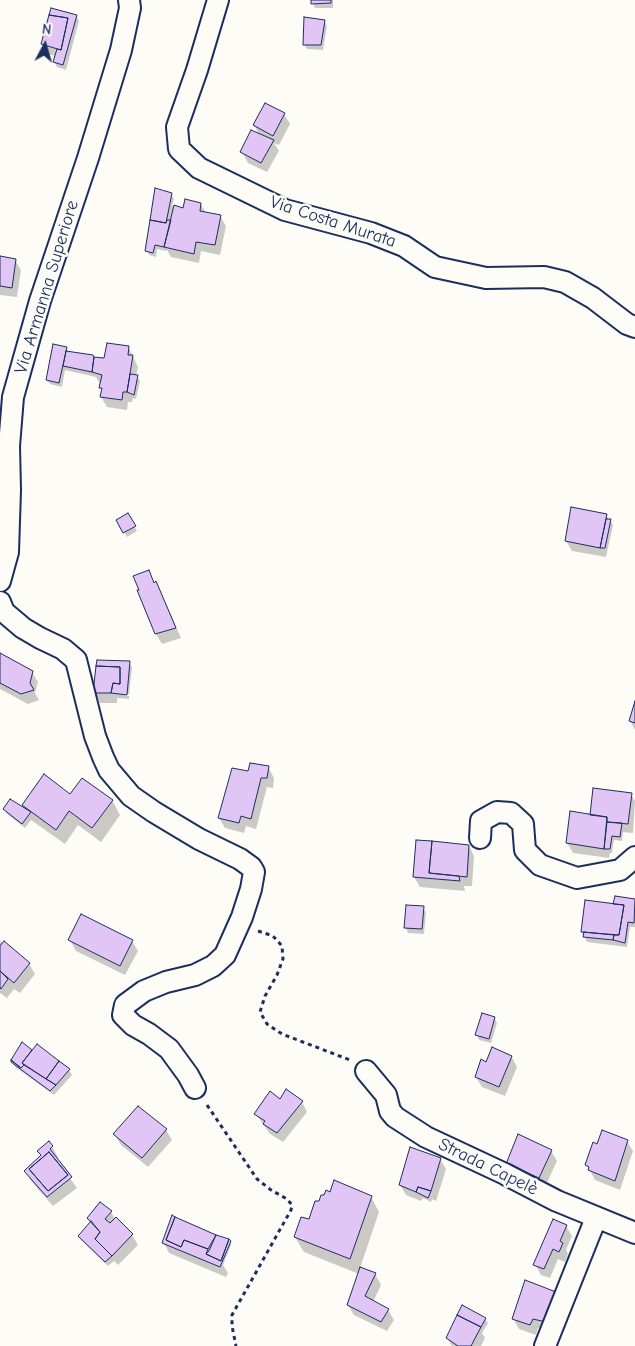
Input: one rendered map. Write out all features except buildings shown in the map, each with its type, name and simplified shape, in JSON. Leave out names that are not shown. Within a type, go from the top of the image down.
[{"type":"street","name":"Via Armanna Superiore","points":[[0,581],[8,552],[9,446],[13,397],[40,301],[88,158],[121,50],[130,8],[129,0]]},
{"type":"street","name":"Via Costa Murata","points":[[218,0],[197,70],[177,127],[179,149],[199,168],[285,210],[371,234],[404,246],[435,267],[486,278],[544,278],[565,282],[593,298],[628,324],[635,327]]},
{"type":"street","points":[[0,602],[4,612],[23,628],[63,649],[76,660],[102,757],[109,770],[131,796],[183,830],[240,859],[251,867],[254,872],[254,878],[237,929],[225,955],[213,966],[194,975],[166,982],[144,991],[125,1005],[123,1015],[133,1025],[169,1049],[195,1088]]},
{"type":"street","points":[[480,838],[481,821],[497,812],[511,813],[523,824],[526,850],[540,865],[577,878],[620,870],[635,857]]},
{"type":"street","name":"Strada Capelè","points":[[366,1071],[381,1087],[386,1095],[390,1111],[395,1117],[426,1136],[557,1201],[635,1233]]},
{"type":"street","points":[[545,1346],[596,1218]]},
{"type":"path","points":[[237,929],[262,932],[273,936],[282,946],[283,959],[277,975],[265,996],[260,1012],[267,1024],[282,1034],[355,1062],[366,1071]]},
{"type":"path","points":[[195,1088],[257,1179],[292,1205],[291,1210],[232,1315],[236,1346]]}]
